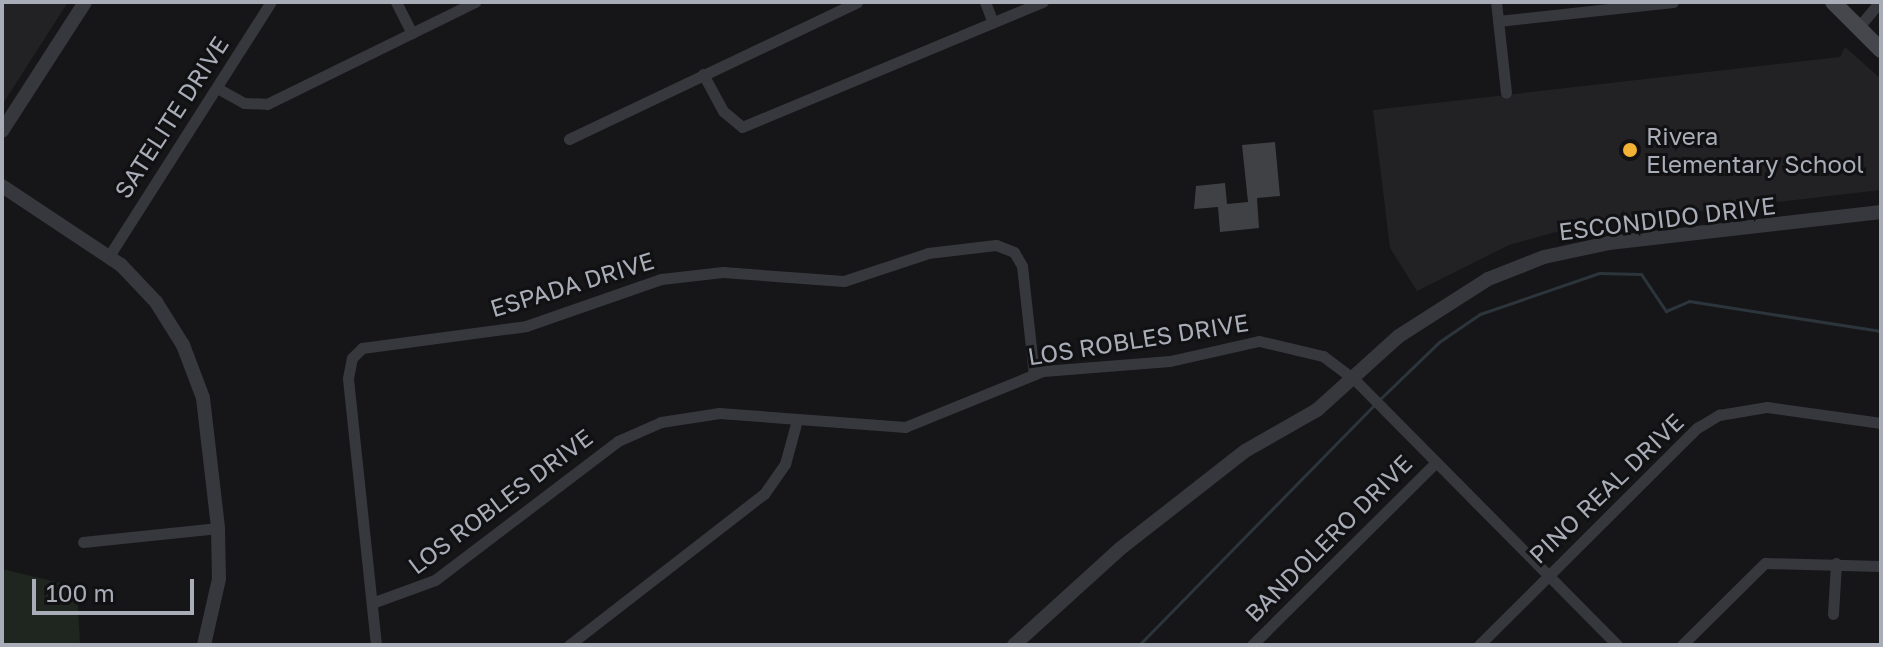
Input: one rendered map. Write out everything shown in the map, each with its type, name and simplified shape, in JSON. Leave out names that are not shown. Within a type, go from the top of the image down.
[{"type":"main road","points":[[1833,2],[1881,50]]},
{"type":"street","points":[[2,131],[85,2]]},
{"type":"street","name":"SATELITE DRIVE","points":[[109,256],[271,2]]},
{"type":"street","points":[[396,2],[412,33]]},
{"type":"street","points":[[217,88],[244,103],[267,104],[475,2]]},
{"type":"street","points":[[569,139],[857,2]]},
{"type":"street","points":[[985,2],[993,23]]},
{"type":"street","points":[[703,74],[723,111],[742,127],[1043,2]]},
{"type":"street","points":[[1496,2],[1506,92]]},
{"type":"street","points":[[1498,21],[1673,2]]},
{"type":"street","points":[[1857,29],[1880,2]]},
{"type":"street","points":[[2,186],[109,256],[156,302],[196,373],[218,528],[219,579],[204,645]]},
{"type":"street","name":"ESCONDIDO DRIVE","points":[[1014,645],[1121,548],[1232,461],[1317,410],[1429,314],[1488,279],[1544,257],[1609,243],[1881,212]]},
{"type":"street","name":"ESPADA DRIVE","points":[[376,645],[348,378],[352,358],[370,345],[526,326],[661,279],[723,272],[844,281],[936,251],[996,245],[1014,252],[1022,266],[1034,374]]},
{"type":"street","name":"LOS ROBLES DRIVE","points":[[372,603],[435,580],[639,430],[719,413],[905,427],[1034,374],[1170,361],[1259,341],[1323,356],[1354,379],[1617,645]]},
{"type":"street","name":"PINO REAL DRIVE","points":[[1479,645],[1697,428],[1719,415],[1767,407],[1881,423]]},
{"type":"street","points":[[569,645],[764,494],[785,464],[797,420]]},
{"type":"street","name":"BANDOLERO DRIVE","points":[[1252,645],[1435,463]]},
{"type":"street","points":[[83,542],[218,528]]},
{"type":"street","points":[[1682,645],[1765,563],[1881,566]]},
{"type":"street","points":[[1833,614],[1836,563]]},
{"type":"shaded area","points":[[2,2],[68,2],[2,105]]},
{"type":"shaded area","name":"Rivera Elementary School","points":[[1845,47],[1881,79],[1881,190],[1581,225],[1509,245],[1417,291],[1390,248],[1373,110],[1840,57]]},
{"type":"shaded area","points":[[2,569],[77,587],[80,645],[2,645]]},
{"type":"building","points":[[1275,142],[1280,196],[1257,198],[1259,228],[1220,232],[1218,207],[1194,209],[1196,186],[1225,183],[1227,204],[1248,202],[1242,145]]},
{"type":"waterway","points":[[1379,400],[1439,342],[1480,314],[1599,273],[1641,274],[1666,311],[1689,301],[1881,331]]},
{"type":"waterway","points":[[1139,645],[1374,405]]},
{"type":"place","name":"Rivera Elementary School","points":[[1630,150]]}]
